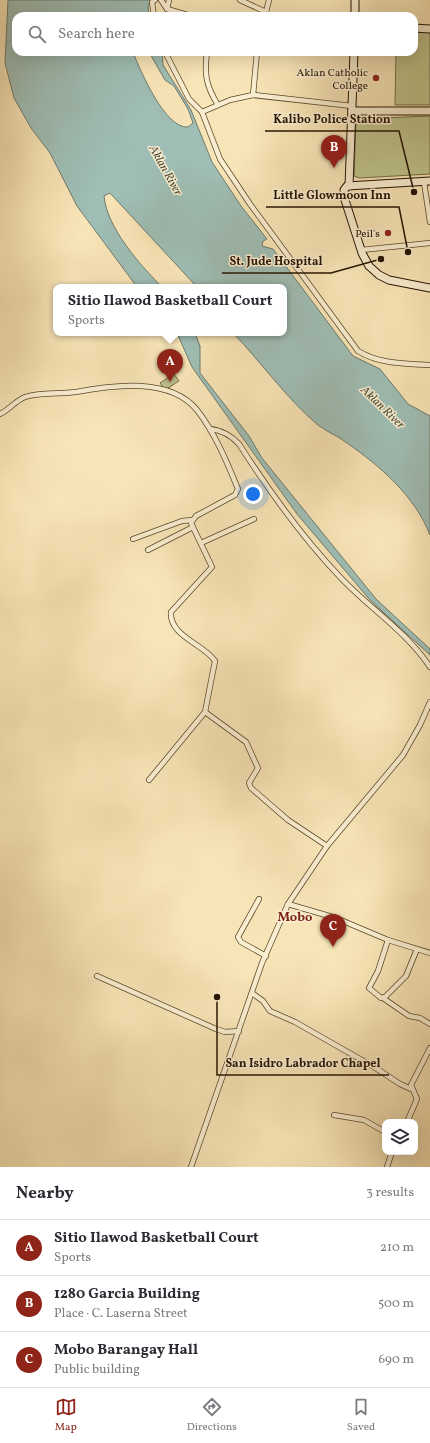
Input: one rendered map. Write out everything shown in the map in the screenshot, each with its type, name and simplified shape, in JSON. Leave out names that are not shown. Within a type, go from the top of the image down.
[{"type":"street","points":[[153,12],[152,2],[154,0]]},
{"type":"street","points":[[161,0],[167,8],[179,12]]},
{"type":"street","points":[[167,8],[169,0]]},
{"type":"street","points":[[240,0],[262,12]]},
{"type":"street","points":[[267,12],[270,0]]},
{"type":"street","points":[[355,0],[355,12]]},
{"type":"street","points":[[418,28],[430,29]]},
{"type":"street","points":[[167,56],[188,99],[202,112],[220,159],[250,204],[358,351],[374,359],[407,364],[430,365]]},
{"type":"street","points":[[206,56],[205,64],[208,88],[218,105]]},
{"type":"street","points":[[253,95],[258,56]]},
{"type":"street","points":[[354,56],[348,186],[344,190],[344,200],[361,250],[369,266],[382,277],[395,282],[430,288]]},
{"type":"street","points":[[202,112],[236,98],[253,95],[352,108],[430,110]]},
{"type":"street","points":[[348,186],[427,182],[430,222]]},
{"type":"street","points":[[361,250],[430,243]]},
{"type":"street","points":[[0,414],[20,400],[32,395],[63,394],[103,386],[141,385],[174,393],[197,410],[210,429],[237,486],[238,492],[196,516],[192,520],[182,521],[133,539]]},
{"type":"street","points":[[210,429],[217,430],[235,439],[240,444],[287,514],[340,578],[418,649],[430,667]]},
{"type":"street","points":[[201,544],[254,519]]},
{"type":"street","points":[[149,780],[205,712],[215,661],[175,627],[171,617],[171,612],[211,569],[211,565],[193,527],[192,520]]},
{"type":"street","points":[[148,550],[193,527]]},
{"type":"street","points":[[191,1167],[252,993],[288,904],[327,846],[403,755],[420,725],[430,702]]},
{"type":"street","points":[[205,712],[248,744],[258,768],[249,783],[251,788],[288,820],[327,846]]},
{"type":"street","points":[[259,899],[238,937],[240,942],[266,956]]},
{"type":"street","points":[[288,904],[336,918],[388,940],[430,953]]},
{"type":"street","points":[[388,940],[378,971],[369,988],[410,1016],[420,1018],[430,1024]]},
{"type":"street","points":[[383,998],[406,976],[417,949]]},
{"type":"street","points":[[97,976],[225,1032],[239,1031]]},
{"type":"street","points":[[252,993],[263,1000],[270,1011],[295,1022],[411,1089],[417,1099],[408,1119]]},
{"type":"street","points":[[411,1089],[412,1082],[430,1048]]},
{"type":"street","points":[[334,1115],[364,1120],[382,1130]]},
{"type":"street","points":[[386,1167],[391,1155]]},
{"type":"green space","points":[[418,31],[430,32],[430,105],[395,105],[396,56],[418,56]]},
{"type":"green space","points":[[430,116],[430,174],[359,178],[354,176],[356,123],[359,119]]},
{"type":"green space","points":[[174,374],[179,381],[165,390],[160,383]]},
{"type":"water","name":"Aklan River","points":[[8,0],[153,0],[148,5],[149,12],[12,12],[12,56],[135,56],[147,84],[162,109],[179,125],[188,127],[193,123],[188,109],[174,86],[165,80],[151,56],[162,56],[163,65],[191,110],[212,162],[241,206],[267,239],[263,241],[262,246],[273,249],[353,356],[380,369],[408,404],[430,416],[430,535],[415,507],[395,483],[359,452],[318,425],[306,415],[236,336],[287,336],[287,284],[194,284],[110,193],[104,196],[106,208],[111,221],[135,257],[159,284],[135,284],[77,206],[50,153],[31,128],[14,98],[5,63]]},
{"type":"water","points":[[178,336],[196,336],[200,346],[200,373],[249,436],[262,458],[376,599],[430,649],[430,655],[370,600],[297,514],[192,367]]},
{"type":"place","name":"Aklan Catholic College","points":[[376,78]]},
{"type":"place","name":"1280 Garcia Building","points":[[334,168]]},
{"type":"place","name":"Kalibo Police Station","points":[[414,192]]},
{"type":"place","name":"Peil's","points":[[388,233]]},
{"type":"place","name":"Little Glowmoon Inn","points":[[408,252]]},
{"type":"place","name":"St. Jude Hospital","points":[[381,259]]},
{"type":"place","name":"Sitio Ilawod Basketball Court","points":[[170,382]]},
{"type":"place","name":"Mobo Barangay Hall","points":[[333,947]]},
{"type":"place","name":"San Isidro Labrador Chapel","points":[[217,997]]},
{"type":"district","name":"Mobo","points":[[295,916]]}]
